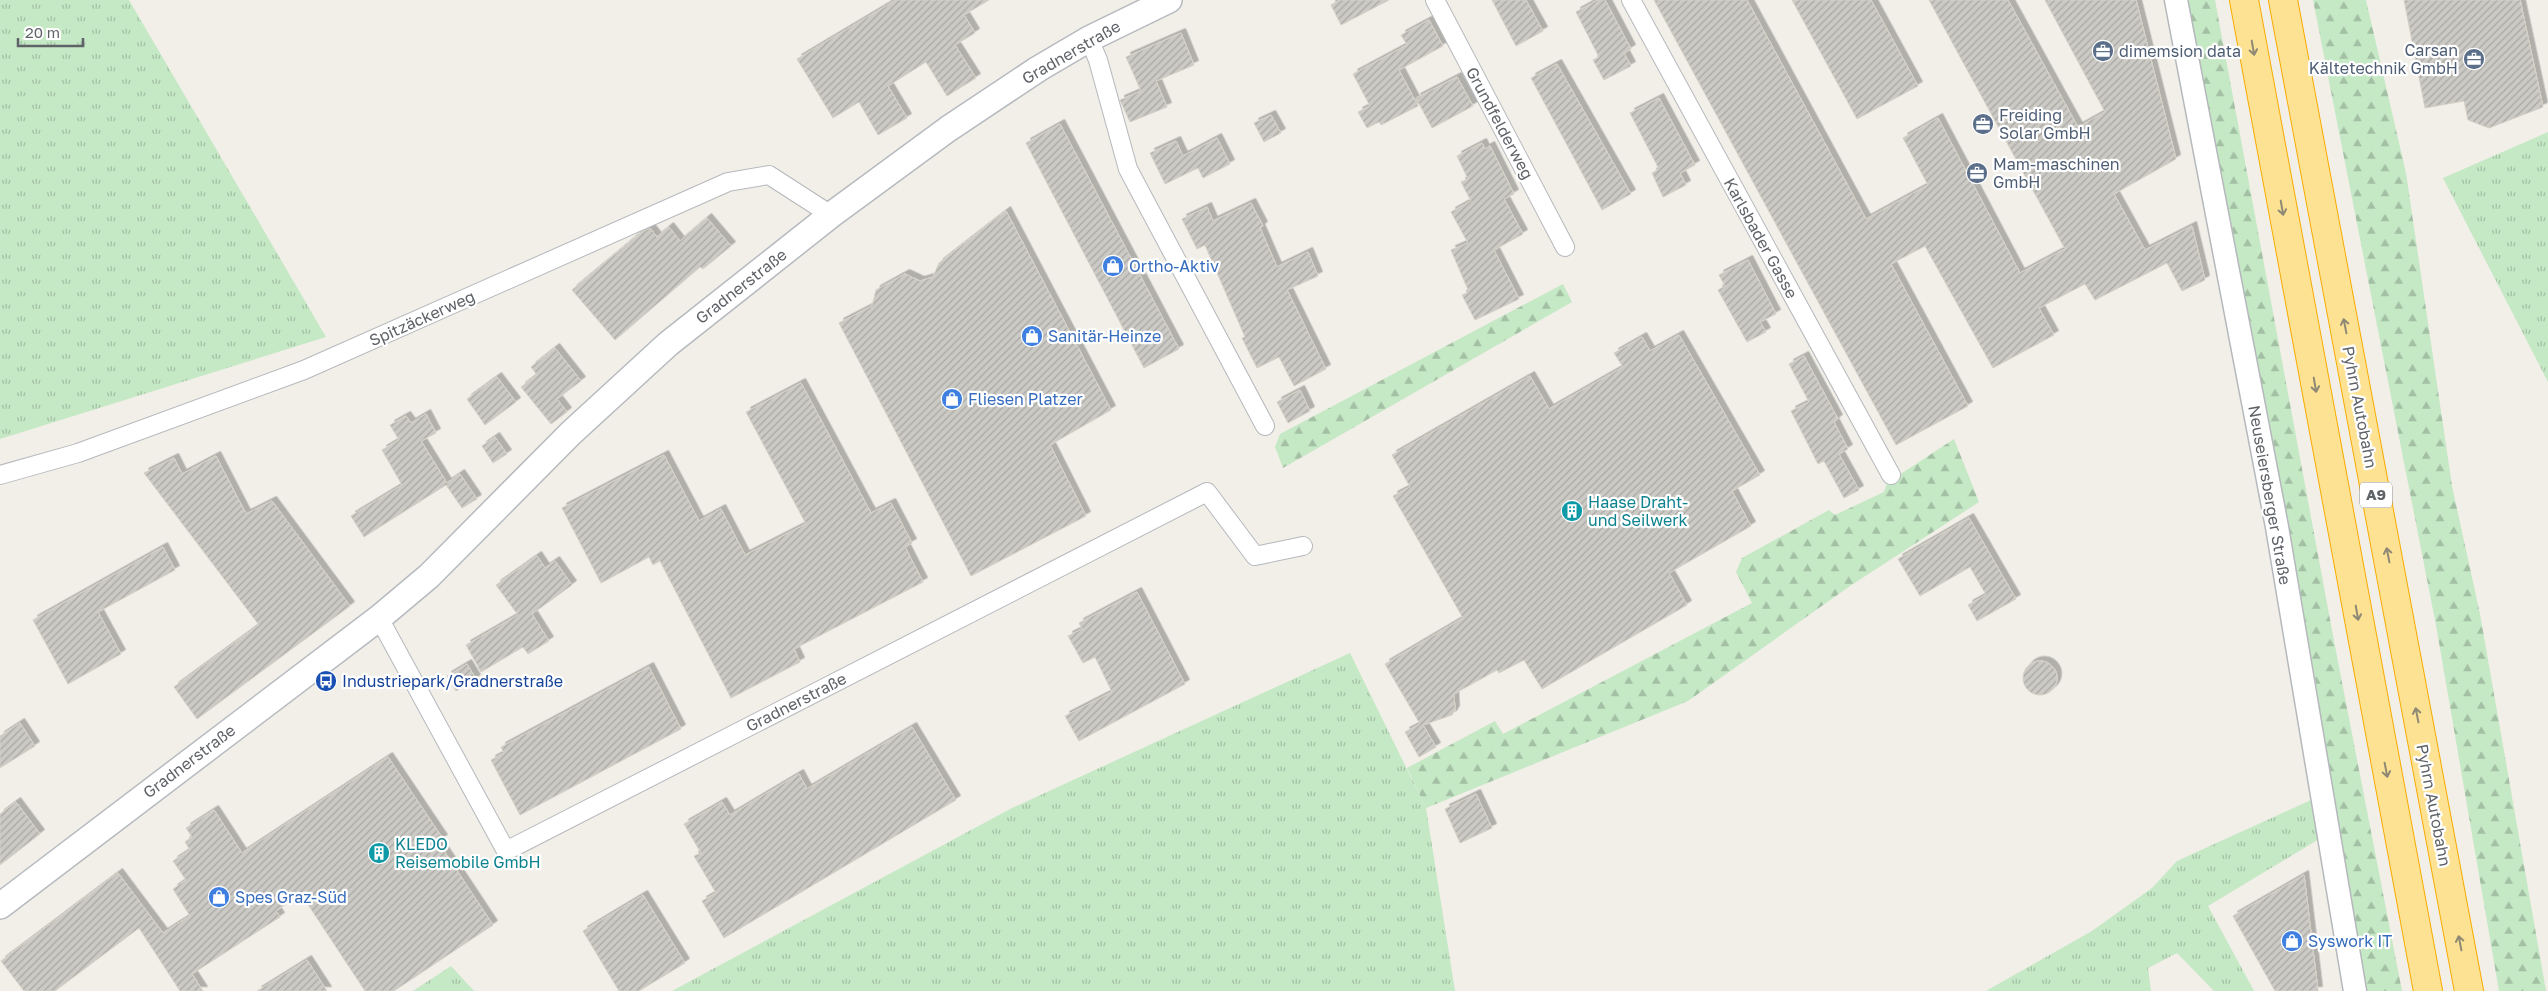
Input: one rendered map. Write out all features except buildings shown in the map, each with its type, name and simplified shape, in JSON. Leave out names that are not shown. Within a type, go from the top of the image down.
[{"type":"highway","name":"A9","points":[[2244,0],[2428,991]]},
{"type":"highway","name":"Pyhrn Autobahn","points":[[2284,0],[2469,991]]},
{"type":"main road","name":"Gradnerstraße","points":[[0,906],[379,618],[429,576],[571,433],[668,344],[830,216],[978,108],[1089,39],[1153,3]]},
{"type":"street","name":"Grundfelderweg","points":[[1435,0],[1565,247]]},
{"type":"street","name":"Karlsbader Gasse","points":[[1631,0],[1890,475]]},
{"type":"street","name":"Neuseiersberger Straße","points":[[2176,0],[2277,527],[2355,991]]},
{"type":"street","points":[[1089,39],[1098,60],[1128,169],[1265,426]]},
{"type":"street","name":"Spitzäckerweg","points":[[0,474],[78,453],[304,370],[728,182],[769,175],[830,216]]},
{"type":"street","name":"Gradnerstraße","points":[[379,618],[506,851],[1207,492],[1255,556],[1303,546]]},
{"type":"green space","points":[[0,0],[129,0],[326,337],[0,439]]},
{"type":"green space","points":[[2187,0],[2215,0],[2334,641],[2402,991],[2364,991],[2315,678]]},
{"type":"green space","points":[[2313,0],[2366,0],[2406,173],[2452,486],[2480,614],[2546,991],[2499,991],[2436,625]]},
{"type":"green space","points":[[2548,132],[2548,382],[2443,178]]},
{"type":"green space","points":[[1563,284],[1572,302],[1283,468],[1275,447],[1280,434]]},
{"type":"green space","points":[[1954,439],[1979,502],[1850,586],[1688,701],[1426,808],[1407,768],[1495,721],[1503,734],[1752,603],[1736,572],[1742,558],[1829,510],[1835,515],[1884,492],[1887,483]]},
{"type":"green space","points":[[1350,653],[1426,808],[1455,991],[672,991],[1012,808]]},
{"type":"green space","points":[[2311,800],[2319,839],[2208,906],[2254,991],[2214,991],[2177,953],[2148,968],[2151,991],[1986,991],[2092,931],[2152,888],[2177,861]]},
{"type":"green space","points":[[451,966],[474,991],[413,991]]},
{"type":"place","name":"dimemsion data","points":[[2103,51]]},
{"type":"place","name":"Carsan Kältetechnik GmbH","points":[[2474,59]]},
{"type":"place","name":"Freiding Solar GmbH","points":[[1983,124]]},
{"type":"place","name":"Mam-maschinen GmbH","points":[[1977,173]]},
{"type":"place","name":"Ortho-Aktiv","points":[[1113,266]]},
{"type":"place","name":"Sanitär-Heinze","points":[[1032,336]]},
{"type":"place","name":"Fliesen Platzer","points":[[952,399]]},
{"type":"place","name":"Haase Draht- und Seilwerk","points":[[1572,511]]},
{"type":"place","name":"Industriepark/Gradnerstraße","points":[[326,681]]},
{"type":"place","name":"KLEDO Reisemobile GmbH","points":[[379,853]]},
{"type":"place","name":"Spes Graz-Süd","points":[[219,897]]},
{"type":"place","name":"Syswork IT","points":[[2292,941]]}]
